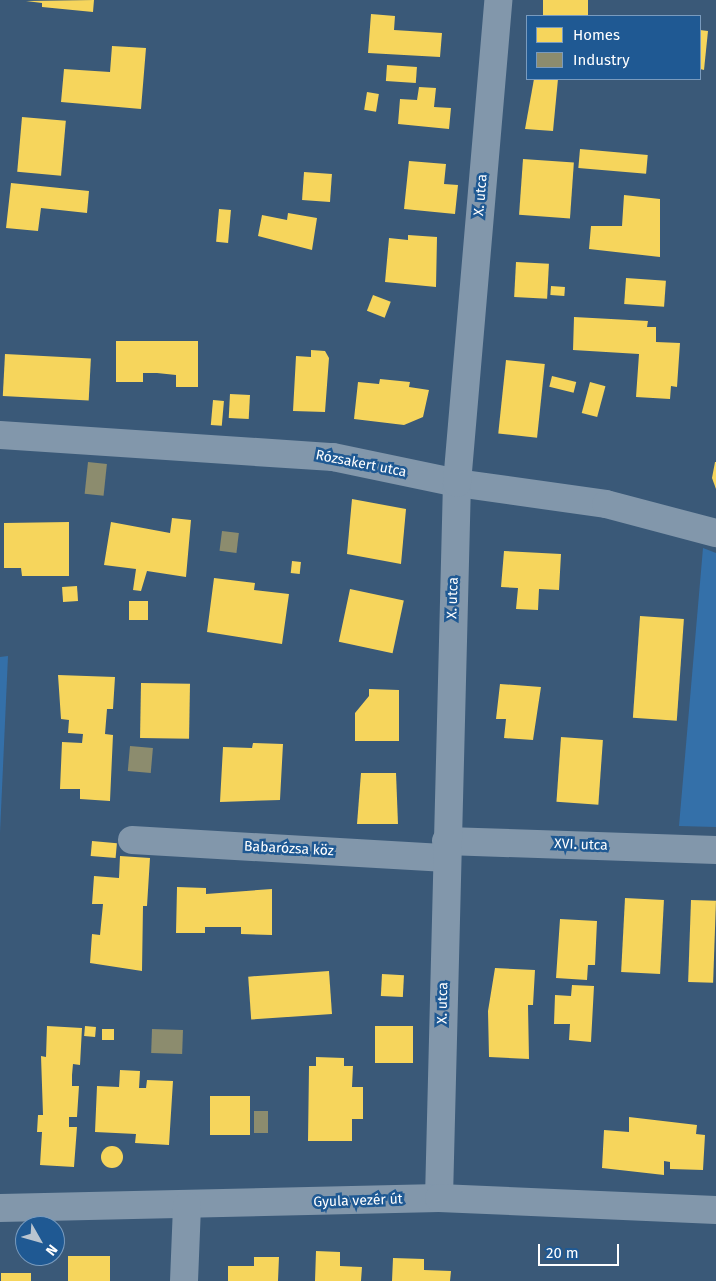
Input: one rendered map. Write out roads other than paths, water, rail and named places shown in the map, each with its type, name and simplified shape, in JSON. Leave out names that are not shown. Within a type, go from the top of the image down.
[{"type":"street","name":"X. utca","points":[[439,1198],[446,850],[457,483],[498,0]]},
{"type":"street","name":"Rózsakert utca","points":[[0,436],[284,450],[457,483],[606,504],[716,534]]},
{"type":"street","name":"Babarózsa köz","points":[[132,840],[446,850]]},
{"type":"street","name":"XVI. utca","points":[[446,850],[716,850]]},
{"type":"street","name":"Gyula vezér út","points":[[0,1208],[187,1206],[439,1198],[716,1210]]},
{"type":"street","points":[[184,1281],[187,1206]]}]
